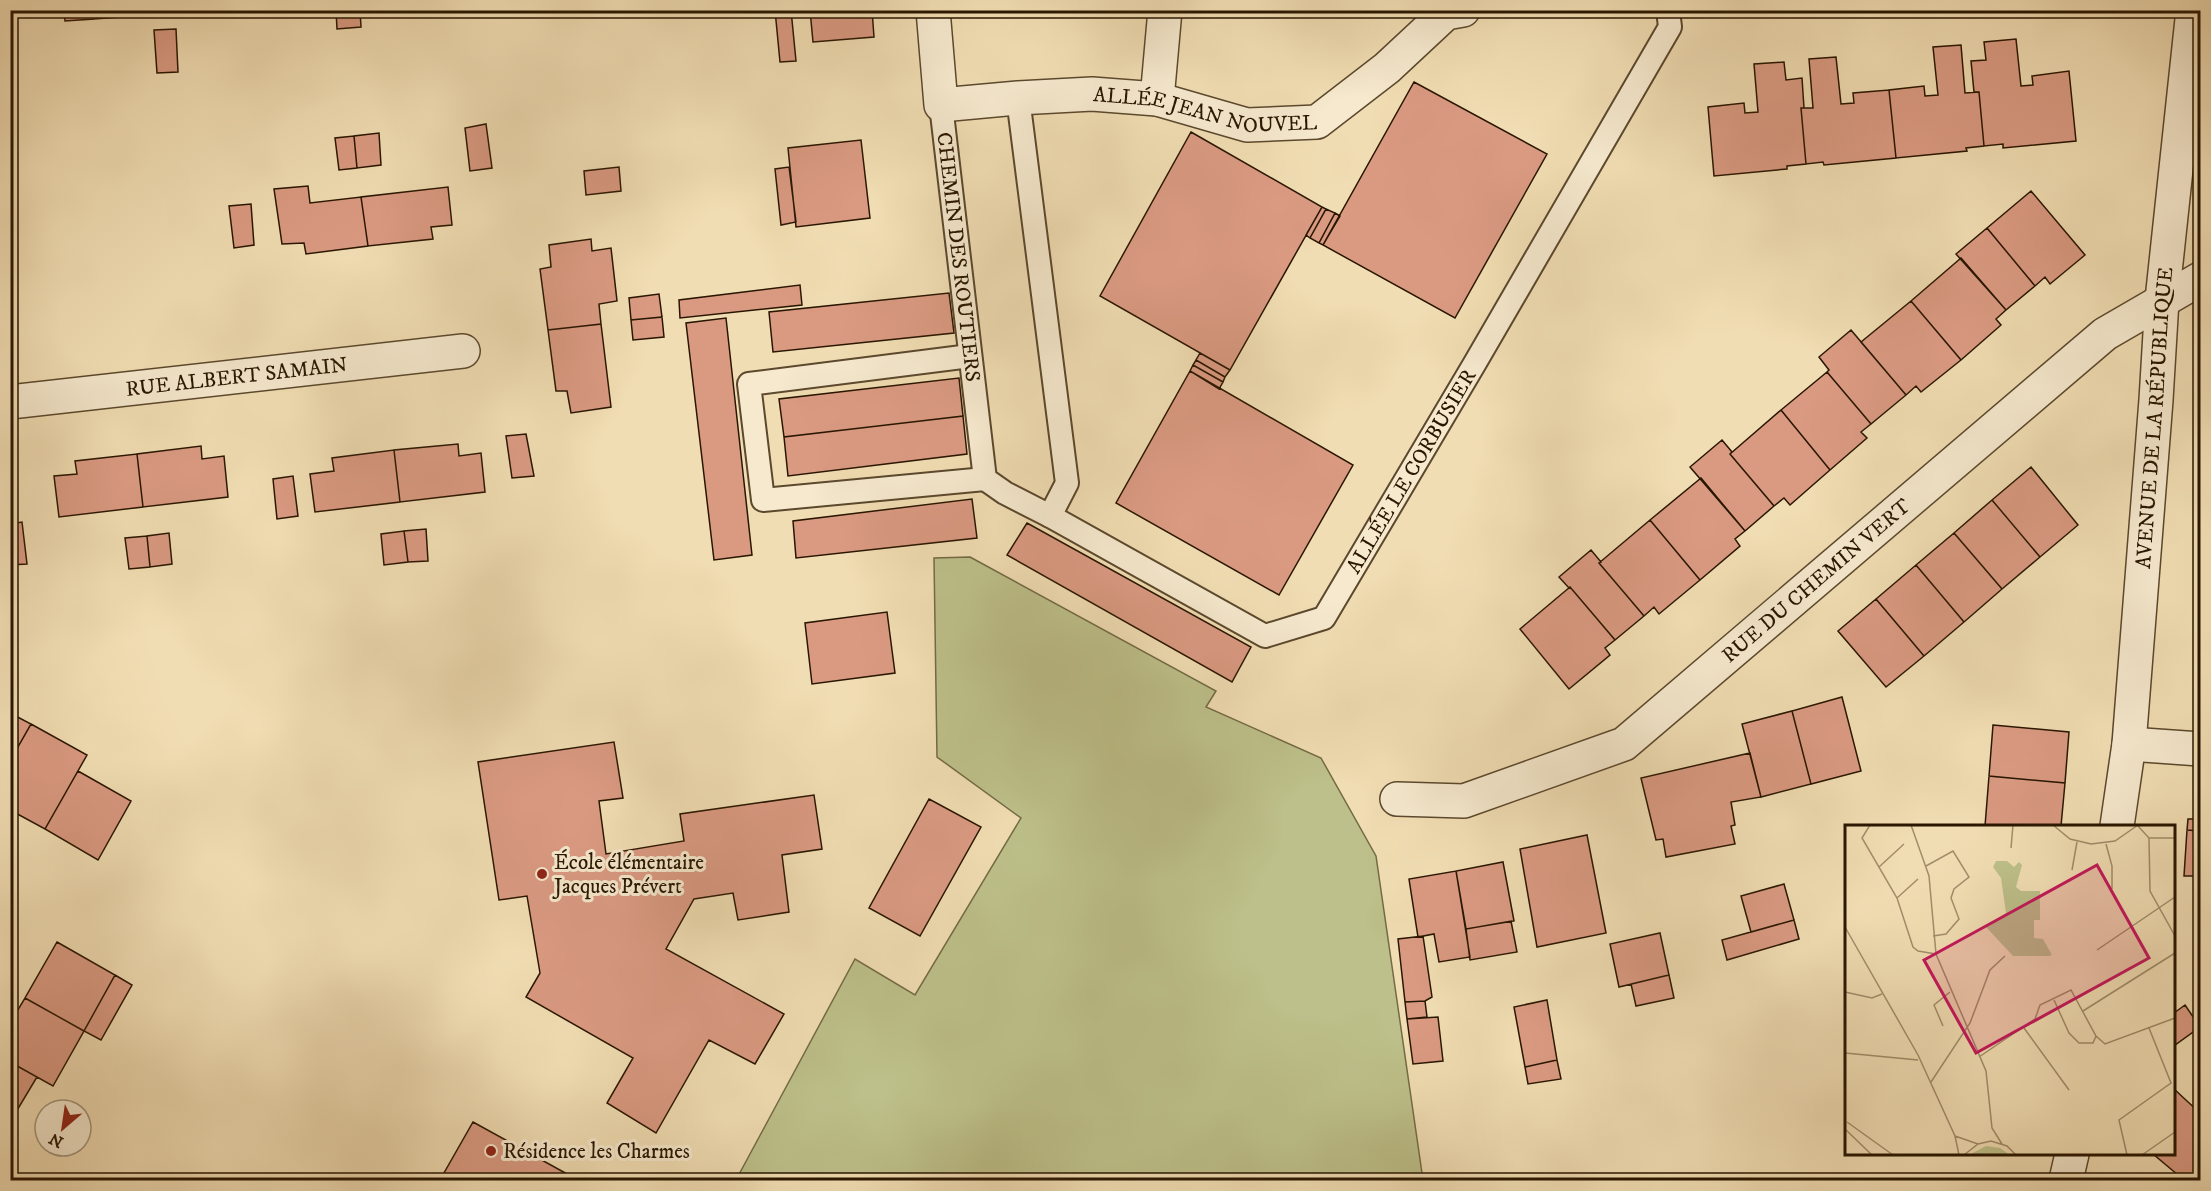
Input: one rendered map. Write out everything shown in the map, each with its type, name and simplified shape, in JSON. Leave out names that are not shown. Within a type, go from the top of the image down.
[{"type":"street","name":"CHEMIN DES ROUTIERS","points":[[933,10],[941,105]]},
{"type":"street","points":[[1157,99],[1165,10]]},
{"type":"street","name":"ALLÉE JEAN NOUVEL","points":[[941,105],[1092,94],[1157,99],[1247,125],[1317,122],[1387,68],[1446,13],[1463,10]]},
{"type":"street","name":"AVENUE DE LA RÉPUBLIQUE","points":[[2118,825],[2129,744],[2157,400],[2162,300],[2193,10]]},
{"type":"street","name":"RUE DU CHEMIN VERT","points":[[1397,799],[1464,801],[1624,744],[2105,334],[2200,279]]},
{"type":"street","name":"RUE ALBERT SAMAIN","points":[[10,402],[463,351]]},
{"type":"street","points":[[2129,744],[2200,749]]},
{"type":"street","points":[[2066,1180],[2072,1155]]},
{"type":"lane","name":"ALLÉE LE CORBUSIER","points":[[985,479],[1005,493],[1265,636],[1324,618],[1670,27],[1668,10]]},
{"type":"lane","points":[[1018,98],[1067,483],[1050,516]]},
{"type":"lane","name":"CHEMIN DES ROUTIERS","points":[[941,105],[985,479]]},
{"type":"lane","points":[[970,356],[749,384],[760,477],[763,500],[985,479]]},
{"type":"green space","points":[[970,557],[1216,691],[1206,707],[1321,758],[1376,856],[1423,1180],[736,1180],[855,959],[915,995],[1021,818],[937,757],[934,558]]},
{"type":"building","points":[[10,10],[14,10],[17,46],[10,47]]},
{"type":"building","points":[[64,10],[93,10],[94,19],[65,21]]},
{"type":"building","points":[[93,10],[135,10],[135,16],[94,19]]},
{"type":"building","points":[[336,10],[360,10],[361,27],[337,29]]},
{"type":"building","points":[[775,10],[791,10],[796,61],[780,62]]},
{"type":"building","points":[[810,10],[872,10],[874,37],[813,42]]},
{"type":"building","points":[[176,29],[178,72],[157,73],[154,30]]},
{"type":"building","points":[[2016,39],[2021,86],[2033,85],[2032,76],[2069,71],[2076,141],[2003,148],[2003,144],[1984,146],[1979,92],[1974,92],[1971,61],[1986,60],[1984,42]]},
{"type":"building","points":[[1961,45],[1965,93],[1979,92],[1984,146],[1966,148],[1967,151],[1896,158],[1889,90],[1924,86],[1925,96],[1938,95],[1933,47]]},
{"type":"building","points":[[1836,57],[1841,104],[1854,103],[1853,93],[1889,90],[1896,158],[1824,165],[1823,162],[1806,164],[1801,108],[1813,108],[1809,59]]},
{"type":"building","points":[[1784,62],[1786,80],[1802,78],[1804,108],[1801,108],[1806,164],[1787,166],[1787,169],[1714,176],[1708,107],[1744,103],[1745,113],[1758,112],[1754,64]]},
{"type":"building","points":[[1414,82],[1547,154],[1455,318],[1323,245]]},
{"type":"building","points":[[486,124],[492,168],[470,171],[465,128]]},
{"type":"building","points":[[1191,132],[1322,207],[1230,370],[1100,296]]},
{"type":"building","points":[[379,133],[381,165],[357,168],[354,136]]},
{"type":"building","points":[[354,136],[357,168],[339,170],[335,138]]},
{"type":"building","points":[[861,140],[870,218],[796,227],[788,148]]},
{"type":"building","points":[[619,167],[621,191],[586,195],[584,171]]},
{"type":"building","points":[[789,167],[796,222],[781,225],[775,169]]},
{"type":"building","points":[[308,186],[310,203],[361,197],[368,246],[306,254],[304,243],[282,244],[274,189]]},
{"type":"building","points":[[448,187],[452,225],[431,227],[433,239],[368,246],[361,197]]},
{"type":"building","points":[[2031,191],[2085,255],[2050,284],[2045,277],[2035,286],[1987,228]]},
{"type":"building","points":[[251,204],[254,245],[234,248],[229,206]]},
{"type":"building","points":[[1322,207],[1326,209],[1310,238],[1306,235]]},
{"type":"building","points":[[1326,209],[1335,213],[1319,243],[1310,238]]},
{"type":"building","points":[[1335,213],[1340,216],[1323,245],[1319,243]]},
{"type":"building","points":[[1987,228],[2035,286],[2006,310],[1956,254]]},
{"type":"building","points":[[591,239],[592,251],[611,248],[617,301],[599,304],[601,324],[548,330],[540,269],[551,267],[549,245]]},
{"type":"building","points":[[1961,258],[2006,310],[1996,319],[2001,325],[1961,360],[1911,301]]},
{"type":"building","points":[[800,285],[802,305],[680,318],[679,300]]},
{"type":"building","points":[[949,293],[954,333],[773,352],[769,312]]},
{"type":"building","points":[[659,294],[662,317],[631,320],[629,298]]},
{"type":"building","points":[[1911,301],[1961,360],[1921,392],[1916,386],[1906,395],[1861,342]]},
{"type":"building","points":[[662,317],[664,337],[633,340],[631,320]]},
{"type":"building","points":[[726,318],[752,555],[714,560],[686,323]]},
{"type":"building","points":[[601,324],[611,407],[571,413],[567,391],[556,391],[548,330]]},
{"type":"building","points":[[1851,330],[1906,395],[1871,424],[1827,372],[1829,370],[1819,357]]},
{"type":"building","points":[[1200,353],[1230,370],[1225,377],[1196,360]]},
{"type":"building","points":[[1196,360],[1225,377],[1223,382],[1193,365]]},
{"type":"building","points":[[1193,365],[1223,382],[1219,389],[1190,371]]},
{"type":"building","points":[[1190,371],[1353,465],[1279,595],[1116,503]]},
{"type":"building","points":[[1827,372],[1871,424],[1861,432],[1867,438],[1830,470],[1781,410]]},
{"type":"building","points":[[959,378],[963,416],[784,437],[779,399]]},
{"type":"building","points":[[1781,410],[1830,470],[1790,505],[1784,498],[1774,506],[1730,454]]},
{"type":"building","points":[[963,416],[967,454],[788,476],[784,437]]},
{"type":"building","points":[[526,434],[534,476],[512,478],[506,436]]},
{"type":"building","points":[[1722,440],[1732,452],[1730,454],[1774,506],[1745,531],[1690,467]]},
{"type":"building","points":[[458,444],[459,456],[481,453],[485,492],[400,502],[394,450]]},
{"type":"building","points":[[201,446],[202,459],[224,456],[228,497],[143,507],[137,454]]},
{"type":"building","points":[[394,450],[400,502],[315,512],[310,474],[334,471],[332,458]]},
{"type":"building","points":[[137,454],[143,507],[59,517],[54,476],[77,474],[75,461]]},
{"type":"building","points":[[2031,467],[2078,525],[2040,557],[1992,500]]},
{"type":"building","points":[[293,476],[298,516],[277,519],[273,479]]},
{"type":"building","points":[[1701,478],[1745,531],[1735,539],[1740,546],[1700,580],[1650,520]]},
{"type":"building","points":[[972,499],[977,538],[796,558],[793,521]]},
{"type":"building","points":[[1992,500],[2040,557],[2002,589],[1954,533]]},
{"type":"building","points":[[1650,520],[1700,580],[1659,614],[1654,607],[1644,616],[1599,563]]},
{"type":"building","points":[[22,522],[27,564],[10,565],[10,524]]},
{"type":"building","points":[[1027,523],[1251,647],[1232,682],[1007,555]]},
{"type":"building","points":[[426,529],[428,561],[408,562],[404,531]]},
{"type":"building","points":[[404,531],[408,562],[384,565],[381,534]]},
{"type":"building","points":[[169,533],[172,564],[150,567],[147,536]]},
{"type":"building","points":[[1954,533],[2002,589],[1964,622],[1916,565]]},
{"type":"building","points":[[147,536],[150,567],[129,569],[125,538]]},
{"type":"building","points":[[1591,550],[1601,562],[1599,563],[1644,616],[1615,640],[1559,577]]},
{"type":"building","points":[[1916,565],[1964,622],[1924,656],[1876,599]]},
{"type":"building","points":[[1570,587],[1615,640],[1605,648],[1610,655],[1569,689],[1520,629]]},
{"type":"building","points":[[1876,599],[1924,656],[1886,687],[1838,631]]},
{"type":"building","points":[[887,612],[895,673],[812,684],[805,623]]},
{"type":"building","points":[[1842,697],[1861,771],[1811,784],[1792,711]]},
{"type":"building","points":[[1792,711],[1811,784],[1761,797],[1742,724]]},
{"type":"building","points":[[10,713],[31,724],[10,761]]},
{"type":"building","points":[[31,724],[87,755],[45,829],[10,810],[10,761]]},
{"type":"building","points":[[1993,725],[2069,732],[2065,783],[1989,776]]},
{"type":"building","points":[[614,742],[623,798],[599,801],[606,854],[684,841],[680,814],[814,795],[822,849],[782,855],[789,912],[738,920],[733,893],[694,899],[666,949],[784,1014],[755,1064],[709,1040],[656,1133],[607,1103],[633,1058],[526,997],[540,973],[527,896],[499,900],[478,762]]},
{"type":"building","points":[[1750,753],[1761,797],[1731,802],[1735,825],[1731,826],[1735,844],[1666,857],[1663,839],[1656,840],[1641,778]]},
{"type":"building","points":[[78,771],[131,801],[98,860],[45,829]]},
{"type":"building","points":[[1989,776],[2065,783],[2061,825],[1985,825]]},
{"type":"building","points":[[929,799],[981,827],[920,936],[869,908]]},
{"type":"building","points":[[2188,819],[2200,819],[2200,831],[2187,830]]},
{"type":"building","points":[[2187,830],[2200,831],[2200,876],[2184,876]]},
{"type":"building","points":[[1587,835],[1606,933],[1537,947],[1520,849]]},
{"type":"building","points":[[1503,862],[1514,921],[1466,929],[1456,871]]},
{"type":"building","points":[[1456,871],[1470,957],[1439,962],[1434,934],[1418,937],[1409,879]]},
{"type":"building","points":[[1784,884],[1794,920],[1751,932],[1741,896]]},
{"type":"building","points":[[1794,920],[1799,939],[1727,960],[1722,940]]},
{"type":"building","points":[[1511,921],[1517,952],[1470,960],[1466,929]]},
{"type":"building","points":[[1660,933],[1669,975],[1619,987],[1610,944]]},
{"type":"building","points":[[1423,936],[1432,997],[1425,1001],[1405,1002],[1398,939]]},
{"type":"building","points":[[57,942],[115,975],[84,1031],[25,998]]},
{"type":"building","points":[[115,975],[132,985],[101,1040],[84,1031]]},
{"type":"building","points":[[1669,975],[1674,998],[1636,1006],[1631,984]]},
{"type":"building","points":[[25,998],[84,1031],[53,1086],[10,1062],[10,1023]]},
{"type":"building","points":[[1547,1000],[1557,1060],[1525,1067],[1514,1007]]},
{"type":"building","points":[[1425,1001],[1427,1017],[1407,1019],[1405,1002]]},
{"type":"building","points":[[2185,1005],[2200,1027],[2175,1045],[2175,1012]]},
{"type":"building","points":[[1438,1017],[1443,1061],[1413,1064],[1407,1019]]},
{"type":"building","points":[[1557,1060],[1561,1079],[1528,1084],[1525,1067]]},
{"type":"building","points":[[10,1062],[37,1077],[10,1122]]},
{"type":"building","points":[[2175,1090],[2200,1113],[2200,1180],[2195,1176],[2191,1180],[2184,1180],[2154,1155],[2175,1155]]},
{"type":"building","name":"Résidence les Charmes","points":[[473,1122],[578,1180],[440,1180]]},
{"type":"place","name":"École élémentaire Jacques Prévert","points":[[542,874]]},
{"type":"place","name":"Résidence les Charmes","points":[[491,1151]]}]
